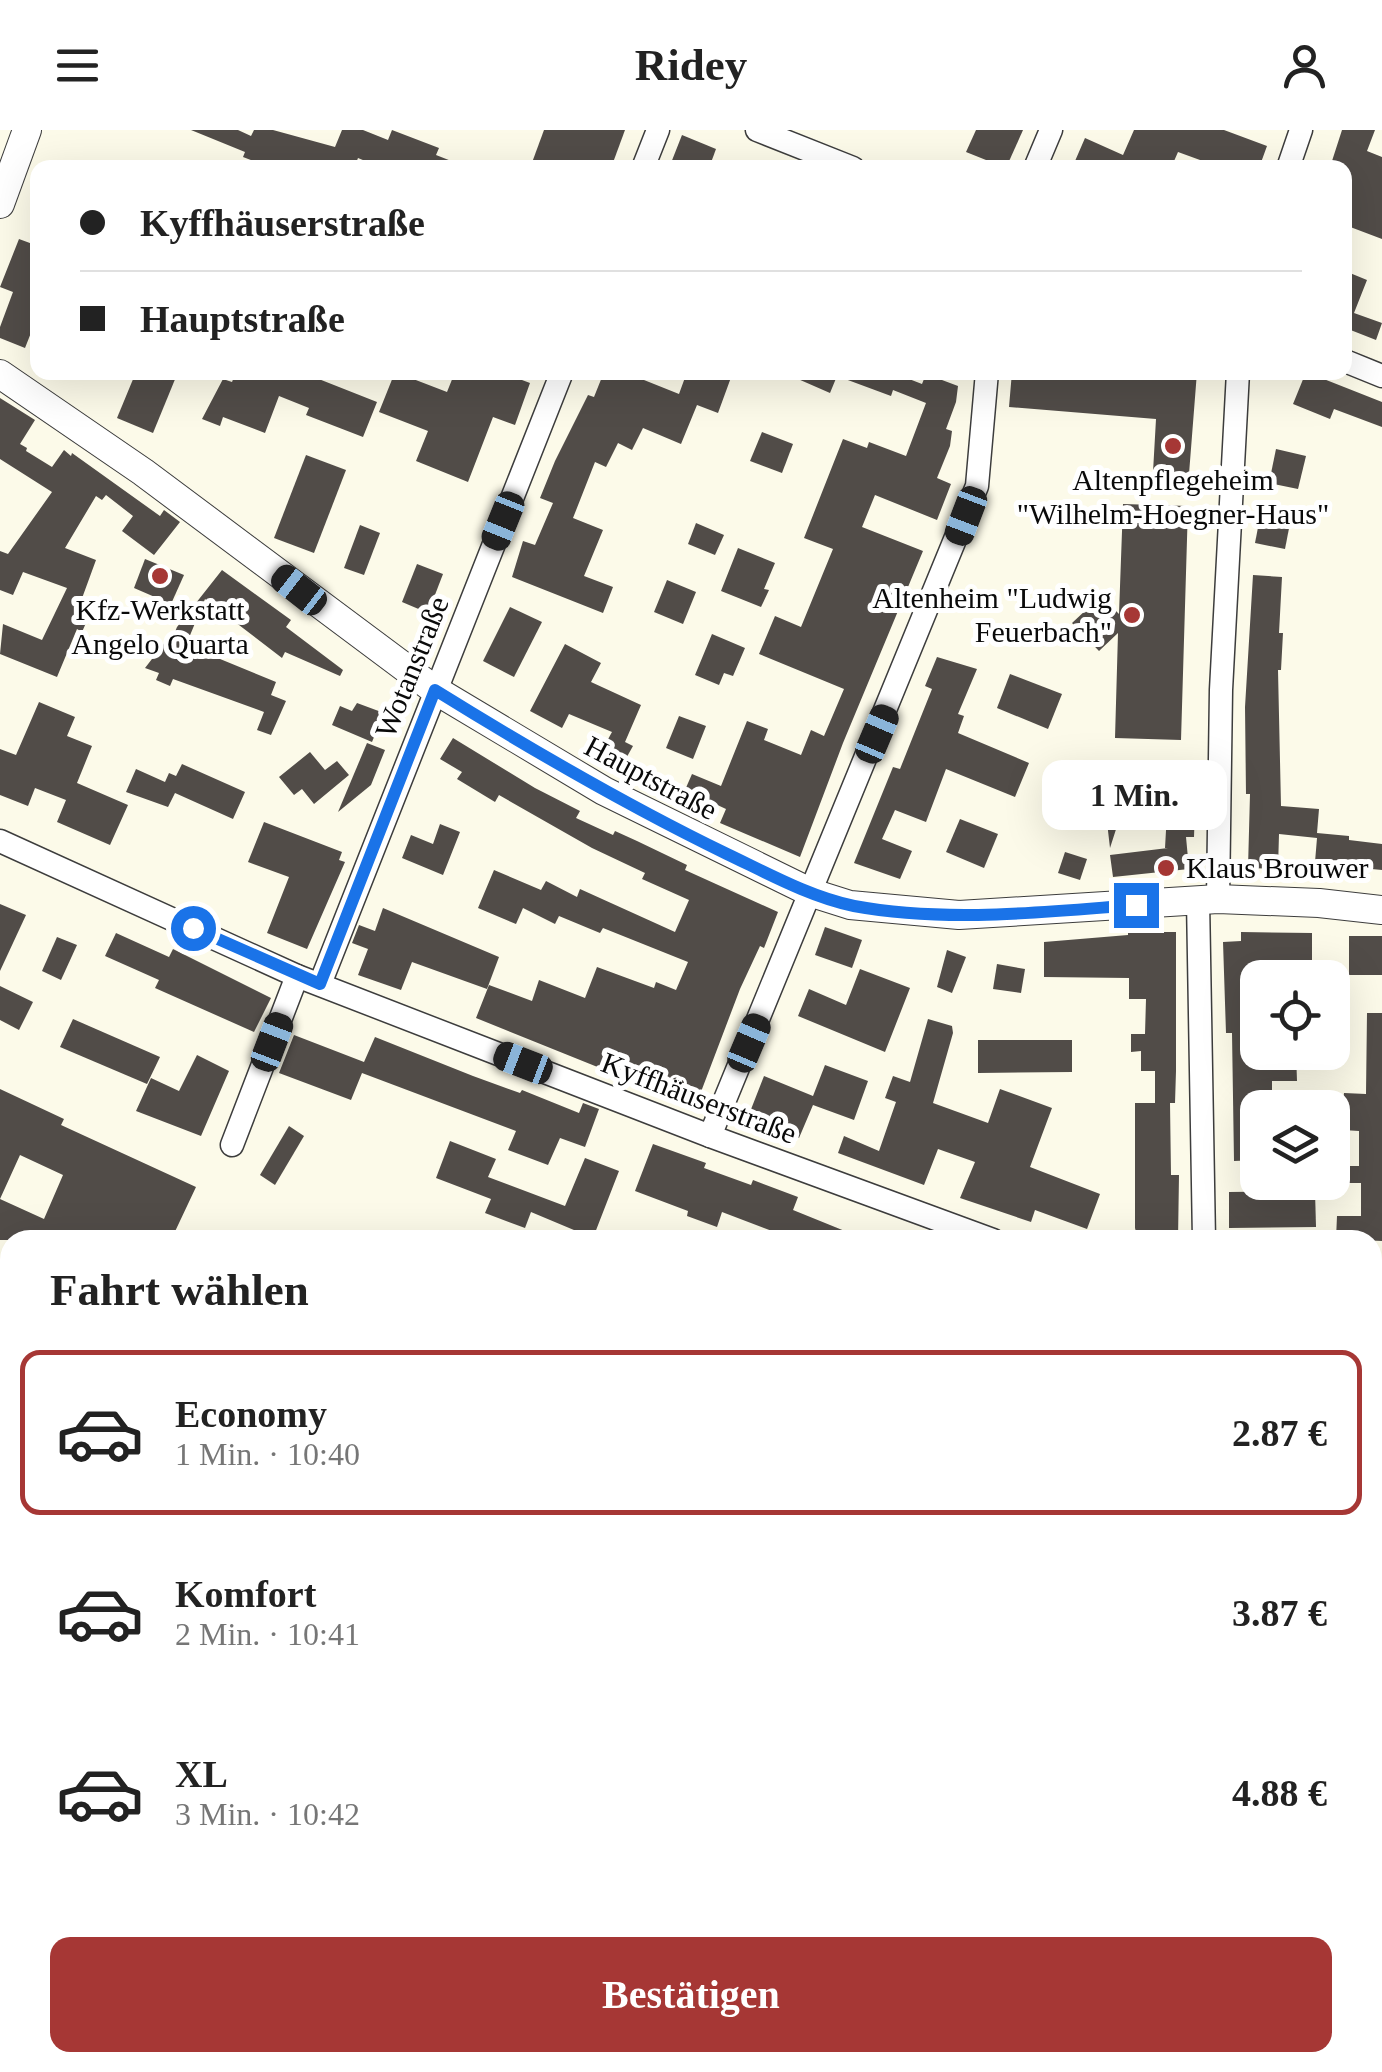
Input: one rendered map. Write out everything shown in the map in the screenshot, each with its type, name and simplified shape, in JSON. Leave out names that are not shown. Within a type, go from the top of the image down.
[{"type":"street","points":[[0,204],[26,130]]},
{"type":"street","points":[[646,160],[658,130]]},
{"type":"street","points":[[757,130],[833,160]]},
{"type":"street","points":[[1038,160],[1051,130]]},
{"type":"street","points":[[1291,160],[1301,130]]},
{"type":"street","points":[[1352,364],[1382,376]]},
{"type":"street","name":"Hauptstraße","points":[[0,374],[143,472],[435,690],[616,798],[812,893],[850,905],[958,915],[1208,900],[1287,900],[1382,910]]},
{"type":"street","name":"Wotanstraße","points":[[320,984],[559,380]]},
{"type":"street","points":[[710,1136],[977,486],[986,380]]},
{"type":"street","points":[[1204,1230],[1208,900],[1238,380]]},
{"type":"street","name":"Kyffhäuserstraße","points":[[0,841],[298,976],[710,1136],[966,1230]]},
{"type":"street","points":[[232,1145],[298,976]]},
{"type":"building","points":[[191,130],[238,130],[251,136],[254,130],[273,130],[335,147],[342,130],[363,130],[388,140],[392,130],[439,148],[436,155],[449,160],[251,160],[243,157],[245,152]]},
{"type":"building","points":[[544,130],[625,130],[614,160],[533,160]]},
{"type":"building","points":[[976,130],[1023,130],[1010,160],[986,160],[966,152]]},
{"type":"building","points":[[1134,130],[1224,130],[1267,146],[1262,160],[1200,160],[1178,152],[1174,160],[1075,160],[1085,138],[1123,155]]},
{"type":"building","points":[[1342,130],[1375,130],[1367,151],[1382,157],[1382,239],[1352,228],[1352,160],[1332,160]]},
{"type":"building","points":[[682,135],[716,149],[712,160],[672,160]]},
{"type":"building","points":[[19,239],[30,243],[30,335],[25,348],[0,338],[13,292],[0,287]]},
{"type":"building","points":[[1352,274],[1367,280],[1354,313],[1382,323],[1376,340],[1352,331]]},
{"type":"building","points":[[133,380],[175,380],[153,433],[117,418]]},
{"type":"building","points":[[222,380],[321,380],[377,402],[363,437],[306,415],[309,408],[279,396],[265,433],[223,417],[220,426],[202,419]]},
{"type":"building","points":[[392,380],[416,380],[447,392],[452,380],[530,383],[515,425],[493,417],[468,482],[416,461],[428,431],[379,412]]},
{"type":"building","points":[[601,380],[644,380],[679,394],[684,380],[730,380],[718,413],[697,405],[681,444],[643,428],[632,450],[618,443],[606,467],[595,462],[573,518],[603,530],[584,576],[613,587],[603,613],[512,577],[523,541],[535,545],[553,503],[540,498],[555,461],[588,395],[594,397]]},
{"type":"building","points":[[800,380],[835,380],[830,393]]},
{"type":"building","points":[[848,380],[912,380],[922,384],[924,380],[942,380],[958,386],[946,429],[952,431],[950,446],[937,478],[951,484],[937,520],[875,495],[862,527],[923,551],[800,857],[720,823],[726,809],[685,790],[692,774],[721,786],[747,721],[768,729],[764,740],[801,755],[811,730],[824,736],[844,689],[759,654],[775,616],[801,627],[833,549],[804,538],[843,439],[867,448],[869,442],[906,456],[926,403],[893,390],[891,396]]},
{"type":"building","name":"Altenpflegeheim \"Wilhelm-Hoegner-Haus\"","points":[[1011,380],[1196,380],[1189,474],[1153,472],[1156,419],[1009,407]]},
{"type":"building","points":[[1303,380],[1326,380],[1382,402],[1382,427],[1334,409],[1330,419],[1293,404]]},
{"type":"building","points":[[0,398],[35,420],[20,444],[26,451],[52,467],[64,450],[71,456],[72,453],[160,516],[164,510],[180,522],[154,555],[122,531],[133,516],[106,495],[102,500],[96,496],[65,548],[96,560],[81,601],[93,607],[82,632],[77,629],[57,677],[0,654],[3,624],[42,640],[67,588],[23,572],[13,595],[0,590],[0,551],[8,554],[52,492],[0,459]]},
{"type":"building","points":[[762,432],[793,444],[782,473],[750,461]]},
{"type":"building","points":[[1276,449],[1306,456],[1298,489],[1269,483]]},
{"type":"building","points":[[306,455],[346,470],[314,553],[274,538]]},
{"type":"building","name":"Altenheim \"Ludwig Feuerbach\"","points":[[1123,504],[1188,506],[1181,740],[1115,738],[1118,633],[1099,651],[1072,623],[1101,596],[1119,614]]},
{"type":"building","points":[[1261,512],[1291,518],[1285,549],[1255,543]]},
{"type":"building","points":[[696,523],[724,535],[715,555],[688,544]]},
{"type":"building","points":[[360,525],[380,533],[364,575],[344,568]]},
{"type":"building","points":[[738,548],[775,563],[761,607],[721,591]]},
{"type":"building","points":[[145,559],[184,575],[171,604],[134,588]]},
{"type":"building","points":[[417,564],[443,574],[428,613],[402,602]]},
{"type":"building","points":[[222,570],[291,620],[286,627],[343,670],[340,676],[285,652],[282,658],[205,599],[186,645],[276,682],[271,695],[286,701],[271,735],[257,730],[264,712],[173,679],[170,686],[156,680],[159,673],[145,668],[169,637],[172,639]]},
{"type":"building","points":[[1253,575],[1282,577],[1279,633],[1283,633],[1278,670],[1281,806],[1319,809],[1317,833],[1382,844],[1382,870],[1315,862],[1317,838],[1279,834],[1278,869],[1248,868],[1250,794],[1246,794],[1245,707]]},
{"type":"building","points":[[667,580],[696,592],[683,624],[654,612]]},
{"type":"building","points":[[510,607],[542,622],[514,677],[483,661]]},
{"type":"building","points":[[712,634],[745,648],[733,676],[724,673],[719,685],[695,675]]},
{"type":"building","points":[[565,644],[601,663],[591,682],[641,705],[625,742],[633,746],[624,762],[602,750],[612,732],[569,714],[562,728],[530,711]]},
{"type":"building","points":[[937,657],[977,669],[958,714],[964,716],[958,733],[1029,763],[1015,797],[946,769],[926,822],[895,810],[882,839],[912,851],[900,879],[854,863],[893,767],[900,769],[932,689],[925,686]]},
{"type":"building","points":[[1010,674],[1062,694],[1048,729],[997,708]]},
{"type":"building","points":[[39,702],[75,717],[67,736],[92,746],[77,783],[128,805],[110,845],[57,822],[66,800],[35,788],[28,806],[0,795],[0,749],[16,755]]},
{"type":"building","points":[[357,703],[384,713],[372,742],[332,725],[340,706],[352,711]]},
{"type":"building","points":[[679,716],[706,726],[693,759],[666,748]]},
{"type":"building","points":[[453,738],[580,811],[576,818],[637,841],[687,865],[685,870],[778,912],[764,948],[760,946],[740,989],[696,1105],[602,1064],[600,1068],[476,1018],[489,985],[532,1001],[539,980],[585,998],[597,967],[654,988],[656,982],[676,990],[688,962],[603,928],[600,933],[559,916],[555,924],[523,908],[516,924],[478,908],[494,870],[541,890],[546,881],[577,897],[580,889],[675,932],[689,900],[642,879],[645,873],[499,795],[495,802],[457,779],[462,772],[440,759]]},
{"type":"building","points":[[367,743],[385,750],[371,785],[338,812]]},
{"type":"building","points":[[310,752],[325,770],[337,761],[349,775],[314,804],[302,789],[294,795],[279,777]]},
{"type":"building","points":[[182,764],[245,792],[233,819],[175,793],[168,807],[126,792],[136,769],[165,782],[169,773],[176,776]]},
{"type":"building","points":[[1093,784],[1127,795],[1110,848],[1105,805],[1098,825],[1081,820]]},
{"type":"building","points":[[1168,795],[1195,807],[1194,837],[1186,837],[1189,869],[1113,877],[1110,855],[1168,848]]},
{"type":"building","points":[[960,819],[998,834],[984,868],[946,852]]},
{"type":"building","points":[[264,822],[342,852],[339,860],[345,862],[307,949],[267,933],[289,877],[248,862]]},
{"type":"building","points":[[440,824],[460,832],[443,875],[402,858],[411,835],[433,844]]},
{"type":"building","points":[[1065,852],[1087,859],[1080,880],[1058,873]]},
{"type":"building","points":[[0,904],[26,915],[0,971]]},
{"type":"building","points":[[383,908],[499,957],[487,989],[412,962],[401,990],[358,975],[368,949],[352,943],[359,925],[375,931]]},
{"type":"building","points":[[825,927],[862,940],[852,968],[815,955]]},
{"type":"building","points":[[1176,932],[1175,1103],[1170,1103],[1171,1175],[1179,1175],[1178,1230],[1135,1228],[1135,1103],[1155,1103],[1155,1071],[1141,1071],[1141,1051],[1131,1052],[1131,1034],[1145,1034],[1146,999],[1129,999],[1129,978],[1044,977],[1044,942]]},
{"type":"building","points":[[1241,932],[1312,933],[1312,960],[1240,960],[1240,1070],[1297,1070],[1297,1081],[1272,1081],[1272,1090],[1240,1090],[1240,1161],[1234,1161],[1232,1033],[1226,1033],[1223,942],[1241,941]]},
{"type":"building","points":[[116,933],[169,957],[173,949],[271,998],[254,1032],[155,988],[159,980],[105,956]]},
{"type":"building","points":[[1349,936],[1382,936],[1382,975],[1350,975]]},
{"type":"building","points":[[57,937],[77,945],[61,980],[42,971]]},
{"type":"building","points":[[947,950],[966,957],[952,993],[937,987]]},
{"type":"building","points":[[997,964],[1025,969],[1021,993],[993,989]]},
{"type":"building","points":[[860,969],[910,988],[885,1052],[798,1016],[809,989],[846,1005]]},
{"type":"building","points":[[0,986],[33,1002],[19,1030],[0,1020]]},
{"type":"building","points":[[1367,1013],[1382,1013],[1382,1230],[1336,1230],[1337,1216],[1361,1216],[1361,1183],[1350,1183],[1350,1166],[1359,1166],[1359,1131],[1350,1130],[1350,1093],[1366,1094]]},
{"type":"building","points":[[73,1019],[160,1057],[147,1084],[60,1047]]},
{"type":"building","points":[[928,1019],[952,1026],[953,1033],[933,1103],[988,1123],[1000,1089],[1052,1108],[1030,1167],[1100,1194],[1087,1229],[1035,1210],[1031,1222],[960,1198],[975,1162],[938,1149],[924,1185],[838,1153],[844,1136],[879,1151],[896,1102],[885,1098],[893,1076],[910,1082]]},
{"type":"building","points":[[294,1035],[364,1062],[375,1037],[579,1113],[583,1103],[599,1109],[585,1147],[560,1138],[548,1165],[508,1150],[516,1131],[362,1073],[351,1100],[279,1073]]},
{"type":"building","points":[[978,1040],[1072,1040],[1072,1072],[978,1073]]},
{"type":"building","points":[[197,1055],[229,1071],[201,1136],[136,1111],[151,1078],[179,1091]]},
{"type":"building","points":[[825,1065],[868,1081],[854,1120],[813,1105],[799,1138],[748,1117],[764,1076],[813,1096]]},
{"type":"building","points":[[0,1089],[64,1119],[61,1125],[196,1187],[176,1230],[0,1230]],"holes":[[[20,1155],[63,1175],[44,1219],[0,1199]]]},
{"type":"building","points":[[289,1126],[304,1136],[275,1185],[260,1175]]},
{"type":"building","points":[[450,1141],[496,1159],[488,1177],[565,1206],[585,1158],[619,1171],[596,1230],[574,1230],[531,1212],[525,1228],[485,1213],[491,1199],[436,1178]]},
{"type":"building","points":[[653,1144],[706,1163],[704,1168],[798,1197],[793,1210],[842,1230],[770,1230],[722,1212],[717,1227],[635,1191]]},
{"type":"building","points":[[1229,1192],[1240,1192],[1240,1200],[1315,1200],[1316,1227],[1229,1228]]},
{"type":"place","name":"Altenpflegeheim \"Wilhelm-Hoegner-Haus\"","points":[[1173,446]]},
{"type":"place","name":"Kfz-Werkstatt Angelo Quarta","points":[[160,576]]},
{"type":"place","name":"Altenheim \"Ludwig Feuerbach\"","points":[[1132,615]]},
{"type":"place","name":"Klaus Brouwer","points":[[1166,868]]},
{"type":"route","points":[[193,928],[320,984],[435,690],[553,763],[654,818],[812,893],[850,905],[958,915],[1136,905]]}]
